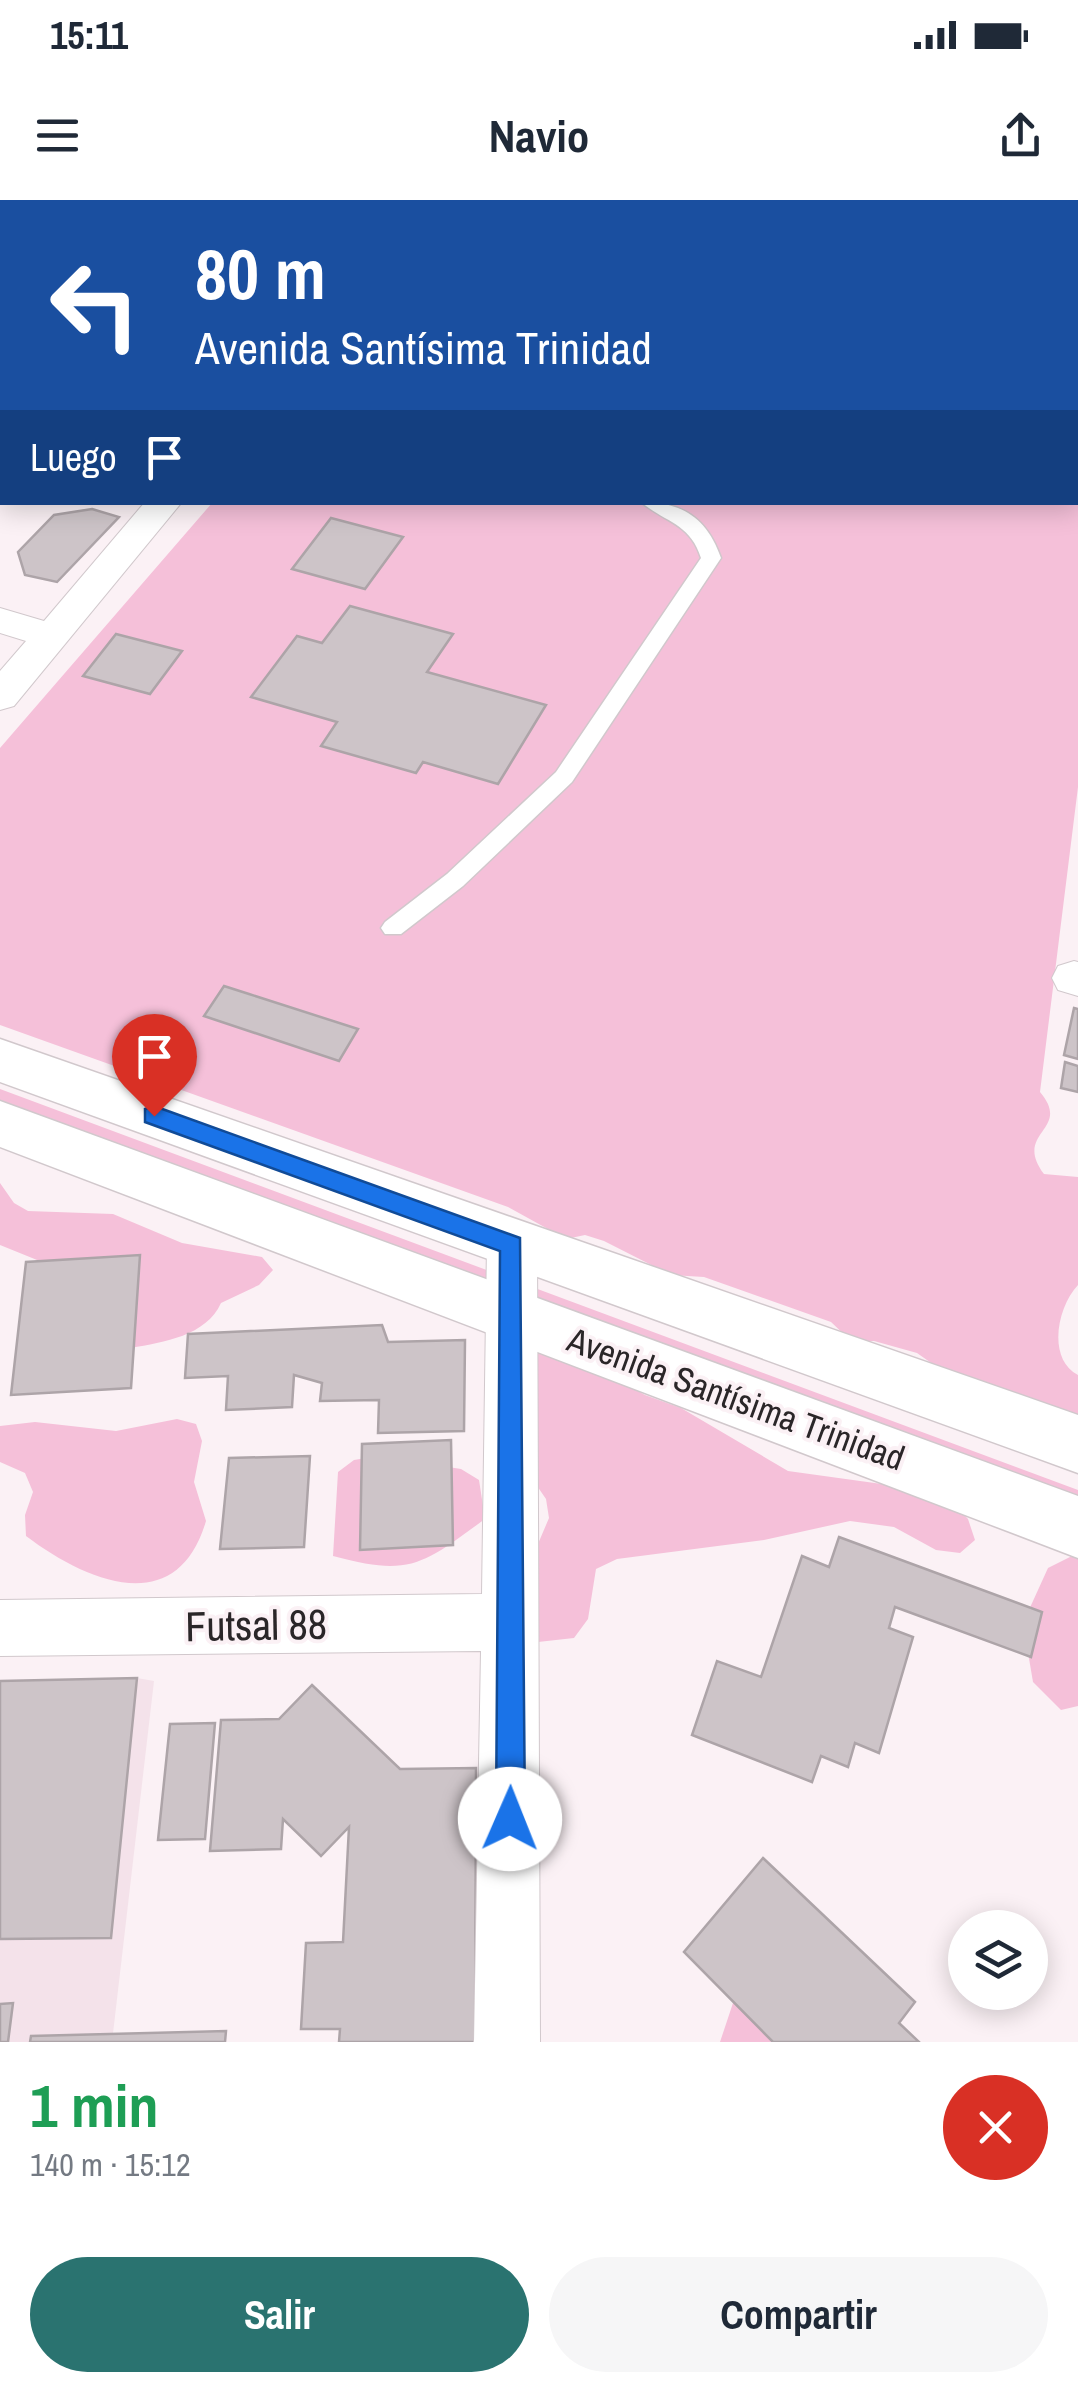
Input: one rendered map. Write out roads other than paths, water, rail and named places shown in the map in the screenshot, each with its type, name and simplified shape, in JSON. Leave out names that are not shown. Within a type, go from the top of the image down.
[{"type":"main road","name":"Avenida Santísima Trinidad","points":[[0,1060],[1078,1444]]},
{"type":"main road","name":"Avenida Santísima Trinidad","points":[[0,1124],[1078,1527]]},
{"type":"street","points":[[0,697],[163,505]]},
{"type":"street","points":[[0,620],[50,636]]},
{"type":"street","points":[[508,2042],[512,1245]]},
{"type":"street","name":"Futsal 88","points":[[0,1628],[512,1622]]},
{"type":"lane","points":[[392,928],[455,880],[564,778],[711,558],[705,536],[688,516],[658,505]]}]
